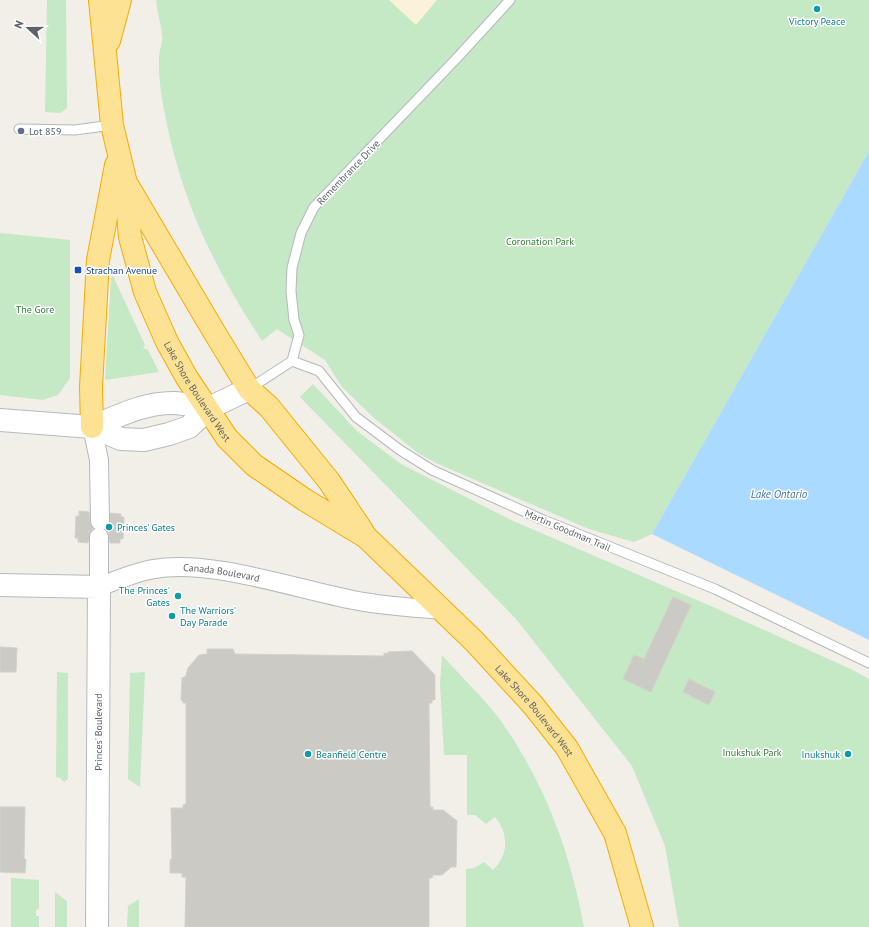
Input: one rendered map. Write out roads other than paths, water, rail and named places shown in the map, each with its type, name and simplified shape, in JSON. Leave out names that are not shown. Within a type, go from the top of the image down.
[{"type":"highway","name":"Lake Shore Boulevard West","points":[[100,0],[112,125],[125,179],[130,237],[145,292],[167,342],[187,378],[209,408],[227,438],[254,465],[305,500],[366,537],[443,610],[511,680],[567,748],[615,833],[641,926]]},
{"type":"highway","name":"Lake Shore Boulevard West","points":[[106,54],[120,0]]},
{"type":"highway","points":[[92,427],[91,386],[98,260],[118,154]]},
{"type":"highway","name":"Lake Shore Boulevard West","points":[[125,179],[213,330],[250,389],[269,408],[329,480],[366,537]]},
{"type":"street","points":[[0,420],[92,427],[121,439],[144,440],[190,427],[209,408],[250,389]]},
{"type":"street","points":[[92,427],[135,409],[156,405],[174,403],[209,408]]},
{"type":"street","name":"Princes' Boulevard","points":[[92,427],[99,458],[97,927]]},
{"type":"street","name":"Canada Boulevard","points":[[0,585],[99,586],[128,575],[154,569],[191,568],[228,572],[388,607],[443,610]]},
{"type":"lane","name":"Remembrance Drive","points":[[292,361],[299,335],[294,320],[291,280],[299,237],[310,213],[317,202],[456,59],[510,0]]},
{"type":"lane","points":[[19,130],[75,130],[112,125]]},
{"type":"lane","points":[[250,389],[292,361]]},
{"type":"lane","name":"Martin Goodman Trail","points":[[292,361],[319,371],[356,418],[400,450],[432,470],[541,520],[715,589],[869,663]]},
{"type":"water","name":"Lake Ontario","points":[[869,151],[869,640],[652,534]]},
{"type":"place","name":"Victory Peace","points":[[817,9]]},
{"type":"place","name":"Lot 859","points":[[21,131]]},
{"type":"place","name":"Strachan Avenue","points":[[78,270]]},
{"type":"place","name":"Princes' Gates","points":[[109,527]]},
{"type":"place","name":"The Princes' Gates","points":[[178,596]]},
{"type":"place","name":"The Warriors' Day Parade","points":[[172,616]]},
{"type":"place","name":"Beanfield Centre","points":[[308,754]]},
{"type":"place","name":"Inukshuk","points":[[848,754]]},
{"type":"park label","name":"Coronation Park","points":[[540,241]]},
{"type":"park label","name":"The Gore","points":[[35,309]]},
{"type":"park label","name":"Inukshuk Park","points":[[752,752]]}]
